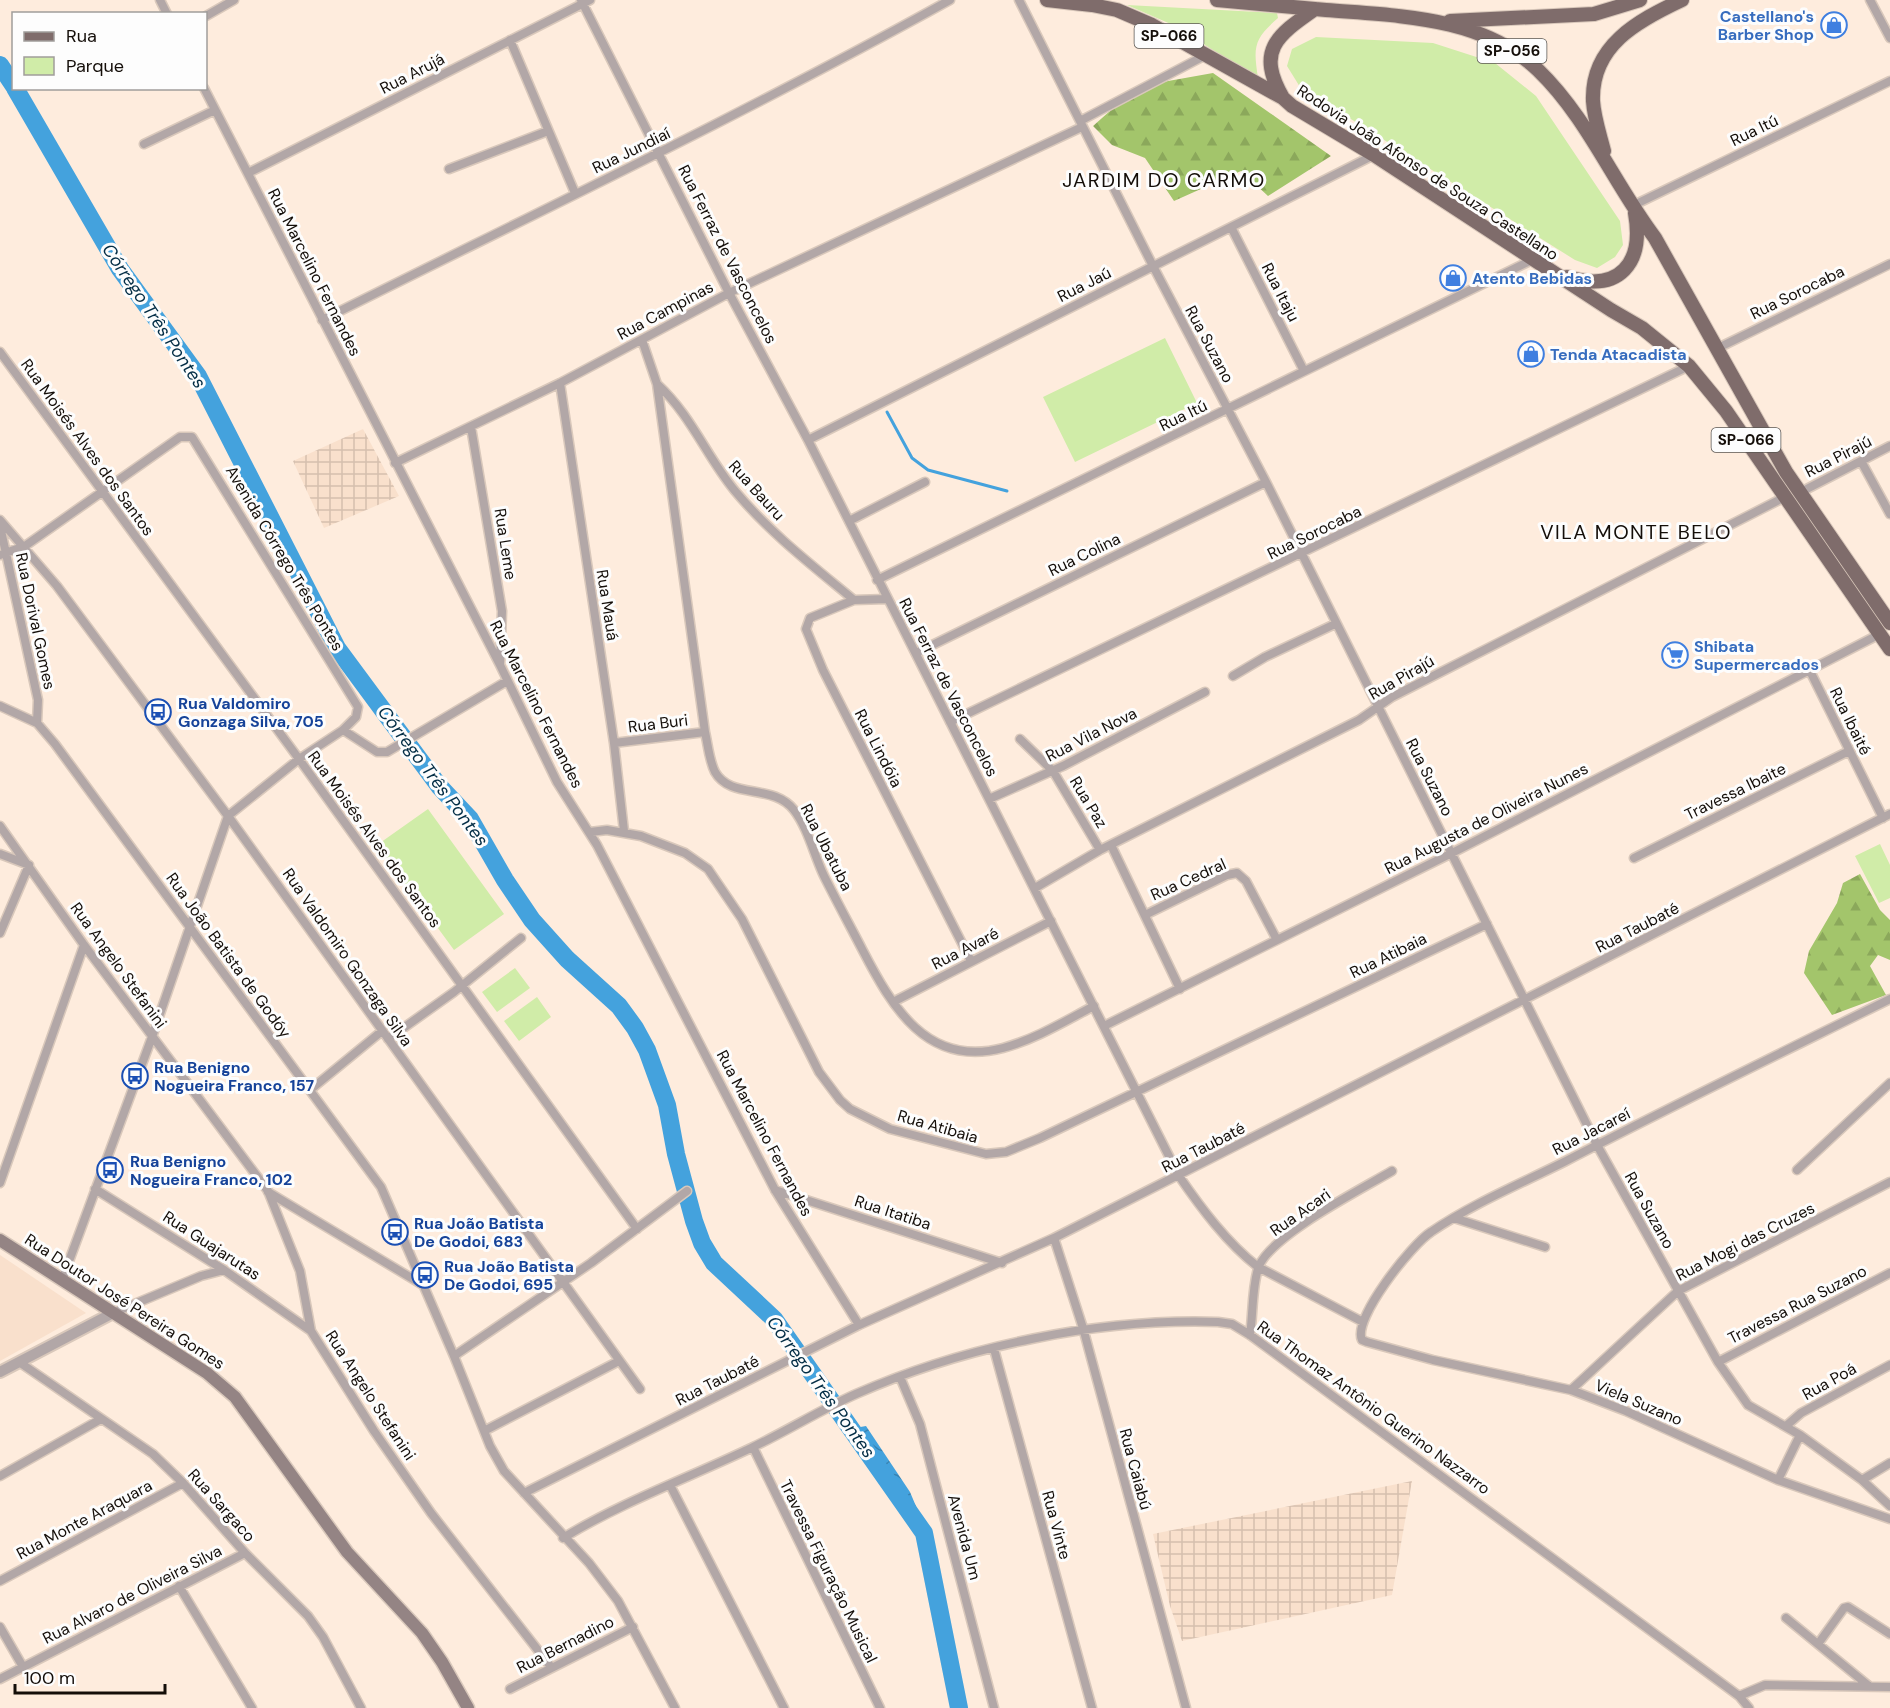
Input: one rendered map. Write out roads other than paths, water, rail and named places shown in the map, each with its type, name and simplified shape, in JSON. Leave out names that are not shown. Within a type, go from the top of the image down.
[{"type":"main road","name":"Rodovia João Afonso de Souza Castellano","points":[[1047,0],[1092,4],[1117,10],[1152,25],[1283,98],[1292,106],[1374,155],[1642,328],[1689,366],[1708,385],[1890,649]]},
{"type":"main road","points":[[1217,0],[1320,5]]},
{"type":"main road","name":"SP-056","points":[[1320,5],[1441,21],[1567,17],[1594,14],[1640,0]]},
{"type":"main road","name":"SP-056","points":[[1606,162],[1593,101],[1595,77],[1604,53],[1615,39],[1628,30],[1682,0]]},
{"type":"main road","points":[[1283,98],[1271,70],[1270,55],[1274,41],[1285,29],[1320,5]]},
{"type":"main road","name":"SP-056","points":[[1441,21],[1503,46],[1538,70],[1566,104],[1606,162],[1633,208]]},
{"type":"main road","points":[[1558,275],[1576,280],[1599,281],[1623,272],[1632,262],[1638,238],[1633,208]]},
{"type":"main road","name":"SP-066","points":[[1633,208],[1655,238],[1799,492],[1890,624]]},
{"type":"main road","name":"Rua Doutor José Pereira Gomes","points":[[0,1240],[207,1373],[235,1397],[347,1552],[422,1634],[442,1662],[468,1708]]},
{"type":"street","points":[[214,0],[219,9]]},
{"type":"street","points":[[207,15],[234,0]]},
{"type":"street","name":"Rua Jundiaí","points":[[322,320],[575,193],[661,153],[950,0]]},
{"type":"street","name":"Rua Suzano","points":[[1019,0],[1153,266],[1266,482],[1597,1145],[1718,1362],[1748,1405],[1800,1435],[1862,1480],[1890,1506]]},
{"type":"street","points":[[1870,0],[1890,38]]},
{"type":"street","name":"Rua Ferraz de Vasconcelos","points":[[584,1],[729,293],[808,440],[1179,1176],[1223,1232],[1258,1267],[1363,1322]]},
{"type":"street","name":"Rua Arujá","points":[[248,174],[584,1]]},
{"type":"street","points":[[510,40],[575,193]]},
{"type":"street","name":"Rua Campinas","points":[[394,463],[560,383],[729,293],[1081,124],[1204,56]]},
{"type":"street","name":"Rua Itú","points":[[1633,208],[1890,81]]},
{"type":"street","name":"Rua Marcelino Fernandes","points":[[205,90],[394,463],[500,665],[557,782],[590,832],[775,1190],[859,1325]]},
{"type":"street","points":[[144,144],[215,110]]},
{"type":"street","points":[[449,169],[548,130]]},
{"type":"street","name":"Rua Jaú","points":[[808,440],[1374,155]]},
{"type":"street","name":"Rua Itaju","points":[[1231,227],[1304,371]]},
{"type":"street","name":"Rua Itú","points":[[877,580],[1534,259]]},
{"type":"street","name":"Rua Sorocaba","points":[[1718,348],[1890,264]]},
{"type":"street","name":"Rua Ubatuba","points":[[642,340],[657,384],[705,732],[715,771],[724,782],[736,788],[774,794],[795,811],[824,876],[883,988],[915,1029],[948,1048],[963,1052],[1002,1048],[1031,1039],[1094,1006]]},
{"type":"street","name":"Rua Moisés Alves dos Santos","points":[[0,352],[299,759],[638,1229]]},
{"type":"street","name":"Rua Sorocaba","points":[[950,722],[1301,555],[1689,366]]},
{"type":"street","name":"Rua Mauá","points":[[560,383],[614,743],[624,831]]},
{"type":"street","name":"Rua Bauru","points":[[657,384],[681,408],[717,468],[736,492],[780,538],[854,600]]},
{"type":"street","name":"Rua Leme","points":[[471,427],[502,611],[500,665]]},
{"type":"street","name":"Avenida Córrego Três Pontes","points":[[102,492],[180,437],[186,435],[197,442],[358,707],[356,717],[343,730]]},
{"type":"street","name":"Rua Pirajú","points":[[1799,492],[1890,446]]},
{"type":"street","points":[[1861,461],[1890,514]]},
{"type":"street","points":[[849,521],[925,482]]},
{"type":"street","name":"Rua Colina","points":[[916,653],[1266,482]]},
{"type":"street","points":[[3,555],[25,546],[102,492]]},
{"type":"street","name":"Rua Pirajú","points":[[1035,888],[1100,850],[1359,720],[1392,696],[1785,497]]},
{"type":"street","name":"Rua Valdomiro Gonzaga Silva","points":[[0,520],[25,546],[228,816],[640,1389]]},
{"type":"street","name":"Rua Dorival Gomes","points":[[0,526],[3,555],[38,700],[37,723]]},
{"type":"street","name":"Rua Lindóia","points":[[887,599],[854,600],[810,618],[806,629],[823,670],[972,961]]},
{"type":"street","points":[[1233,676],[1265,657],[1335,624]]},
{"type":"street","name":"Rua Augusta de Oliveira Nunes","points":[[1104,1026],[1452,853],[1880,634]]},
{"type":"street","name":"Rua Ibaité","points":[[1809,669],[1849,751],[1886,816]]},
{"type":"street","points":[[62,1280],[152,1037],[228,816],[299,759],[343,730],[377,752],[387,752],[507,681]]},
{"type":"street","name":"Rua Vila Nova","points":[[990,799],[1053,771],[1205,692]]},
{"type":"street","name":"Rua João Batista de Godóy","points":[[0,706],[37,723],[381,1187],[484,1431],[504,1471],[603,1581],[633,1627],[675,1708]]},
{"type":"street","name":"Rua Buri","points":[[614,743],[705,732]]},
{"type":"street","name":"Rua Paz","points":[[1020,740],[1053,771],[1100,850]]},
{"type":"street","name":"Travessa Ibaite","points":[[1634,858],[1849,751]]},
{"type":"street","name":"Rua Taubaté","points":[[524,1493],[859,1325],[1002,1263],[1179,1176],[1886,816]]},
{"type":"street","name":"Rua Angelo Stefanini","points":[[0,826],[84,945],[268,1191],[300,1271],[311,1331],[374,1431],[431,1513],[551,1667]]},
{"type":"street","name":"Rua Atibaia","points":[[590,832],[624,831],[685,853],[708,869],[742,919],[819,1072],[840,1100],[850,1109],[890,1129],[986,1154],[1006,1152],[1138,1093],[1487,924]]},
{"type":"street","points":[[1111,845],[1180,989]]},
{"type":"street","points":[[0,854],[29,865],[0,933]]},
{"type":"street","name":"Rua Cedral","points":[[1145,915],[1227,875],[1237,873],[1246,882],[1277,940]]},
{"type":"street","name":"Rua Avaré","points":[[893,1002],[1051,921]]},
{"type":"street","points":[[388,1039],[462,986],[521,938]]},
{"type":"street","points":[[0,1183],[84,945]]},
{"type":"street","name":"Rua Jacareí","points":[[1363,1322],[1396,1266],[1429,1233],[1597,1145],[1890,999]]},
{"type":"street","points":[[310,1090],[382,1031]]},
{"type":"street","points":[[1797,1170],[1890,1083]]},
{"type":"street","name":"Rua Acari","points":[[1258,1267],[1268,1254],[1310,1220],[1392,1171]]},
{"type":"street","name":"Rua Mogi das Cruzes","points":[[1571,1390],[1678,1291],[1890,1182]]},
{"type":"street","name":"Rua Guajarutas","points":[[95,1189],[224,1270],[311,1331]]},
{"type":"street","name":"Rua Itatiba","points":[[775,1190],[1002,1263]]},
{"type":"street","points":[[268,1191],[423,1285]]},
{"type":"street","points":[[454,1356],[562,1283],[687,1191]]},
{"type":"street","points":[[1455,1218],[1545,1247]]},
{"type":"street","name":"Rua Caiabú","points":[[1054,1238],[1083,1328],[1186,1708]]},
{"type":"street","points":[[1250,1335],[1258,1267]]},
{"type":"street","points":[[0,1372],[113,1313],[201,1276],[224,1270]]},
{"type":"street","name":"Travessa Rua Suzano","points":[[1718,1362],[1890,1273]]},
{"type":"street","name":"Rua Thomaz Antônio Guerino Nazzarro","points":[[563,1538],[614,1509],[753,1448],[841,1402],[900,1377],[994,1349],[1083,1328],[1218,1322],[1232,1324],[1739,1696],[1749,1708]]},
{"type":"street","name":"Viela Suzano","points":[[1363,1322],[1360,1335],[1367,1342],[1433,1360],[1571,1390],[1626,1411],[1778,1480],[1890,1519]]},
{"type":"street","name":"Rua Vinte","points":[[994,1349],[1092,1708]]},
{"type":"street","points":[[484,1431],[619,1361]]},
{"type":"street","name":"Rua Sargaco","points":[[19,1362],[153,1454],[183,1483],[245,1553],[308,1616],[323,1637],[361,1708]]},
{"type":"street","name":"Rua Poá","points":[[1786,1426],[1808,1409],[1890,1365]]},
{"type":"street","name":"Avenida Um","points":[[900,1377],[920,1424],[994,1708]]},
{"type":"street","points":[[0,1476],[101,1419]]},
{"type":"street","points":[[1778,1480],[1800,1435]]},
{"type":"street","name":"Travessa Figuração Musical","points":[[753,1448],[880,1708]]},
{"type":"street","points":[[1862,1480],[1890,1463]]},
{"type":"street","name":"Rua Monte Araquara","points":[[0,1581],[183,1483]]},
{"type":"street","points":[[670,1485],[783,1708]]},
{"type":"street","name":"Rua Alvaro de Oliveira Silva","points":[[0,1679],[245,1553]]},
{"type":"street","points":[[179,1586],[252,1708]]},
{"type":"street","points":[[1818,1644],[1844,1608],[1848,1607],[1890,1634]]},
{"type":"street","points":[[1786,1618],[1869,1686]]},
{"type":"street","points":[[0,1627],[22,1667]]},
{"type":"street","name":"Rua Bernadino","points":[[510,1689],[633,1627]]},
{"type":"street","points":[[1739,1696],[1765,1685],[1890,1687]]},
{"type":"water","points":[[866,1426],[910,1492],[934,1549],[943,1596],[939,1596],[930,1545],[904,1494],[855,1428]]},
{"type":"waterway","name":"Córrego Três Pontes","points":[[0,65],[12,83]]},
{"type":"waterway","name":"Córrego Três Pontes","points":[[16,90],[120,269],[198,376],[337,648],[439,786],[470,819],[505,880],[532,920],[567,959],[619,1006],[635,1028],[647,1050],[667,1105],[676,1154],[702,1243],[714,1263],[774,1319],[924,1533],[959,1708]]},
{"type":"waterway","points":[[887,412],[912,458],[928,470],[1007,491]]},
{"type":"place","name":"Castellano's Barber Shop","points":[[1834,25]]},
{"type":"place","name":"Atento Bebidas","points":[[1453,278]]},
{"type":"place","name":"Tenda Atacadista","points":[[1531,354]]},
{"type":"place","name":"Shibata Supermercados","points":[[1675,655]]},
{"type":"place","name":"Rua Valdomiro Gonzaga Silva, 705","points":[[158,712]]},
{"type":"place","name":"Rua Benigno Nogueira Franco, 157","points":[[135,1076]]},
{"type":"place","name":"Rua Benigno Nogueira Franco, 102","points":[[110,1170]]},
{"type":"place","name":"Rua João Batista De Godoi, 683","points":[[395,1232]]},
{"type":"place","name":"Rua João Batista De Godoi, 695","points":[[425,1275]]},
{"type":"district","name":"JARDIM DO CARMO","points":[[1164,180]]},
{"type":"district","name":"VILA MONTE BELO","points":[[1636,532]]}]
